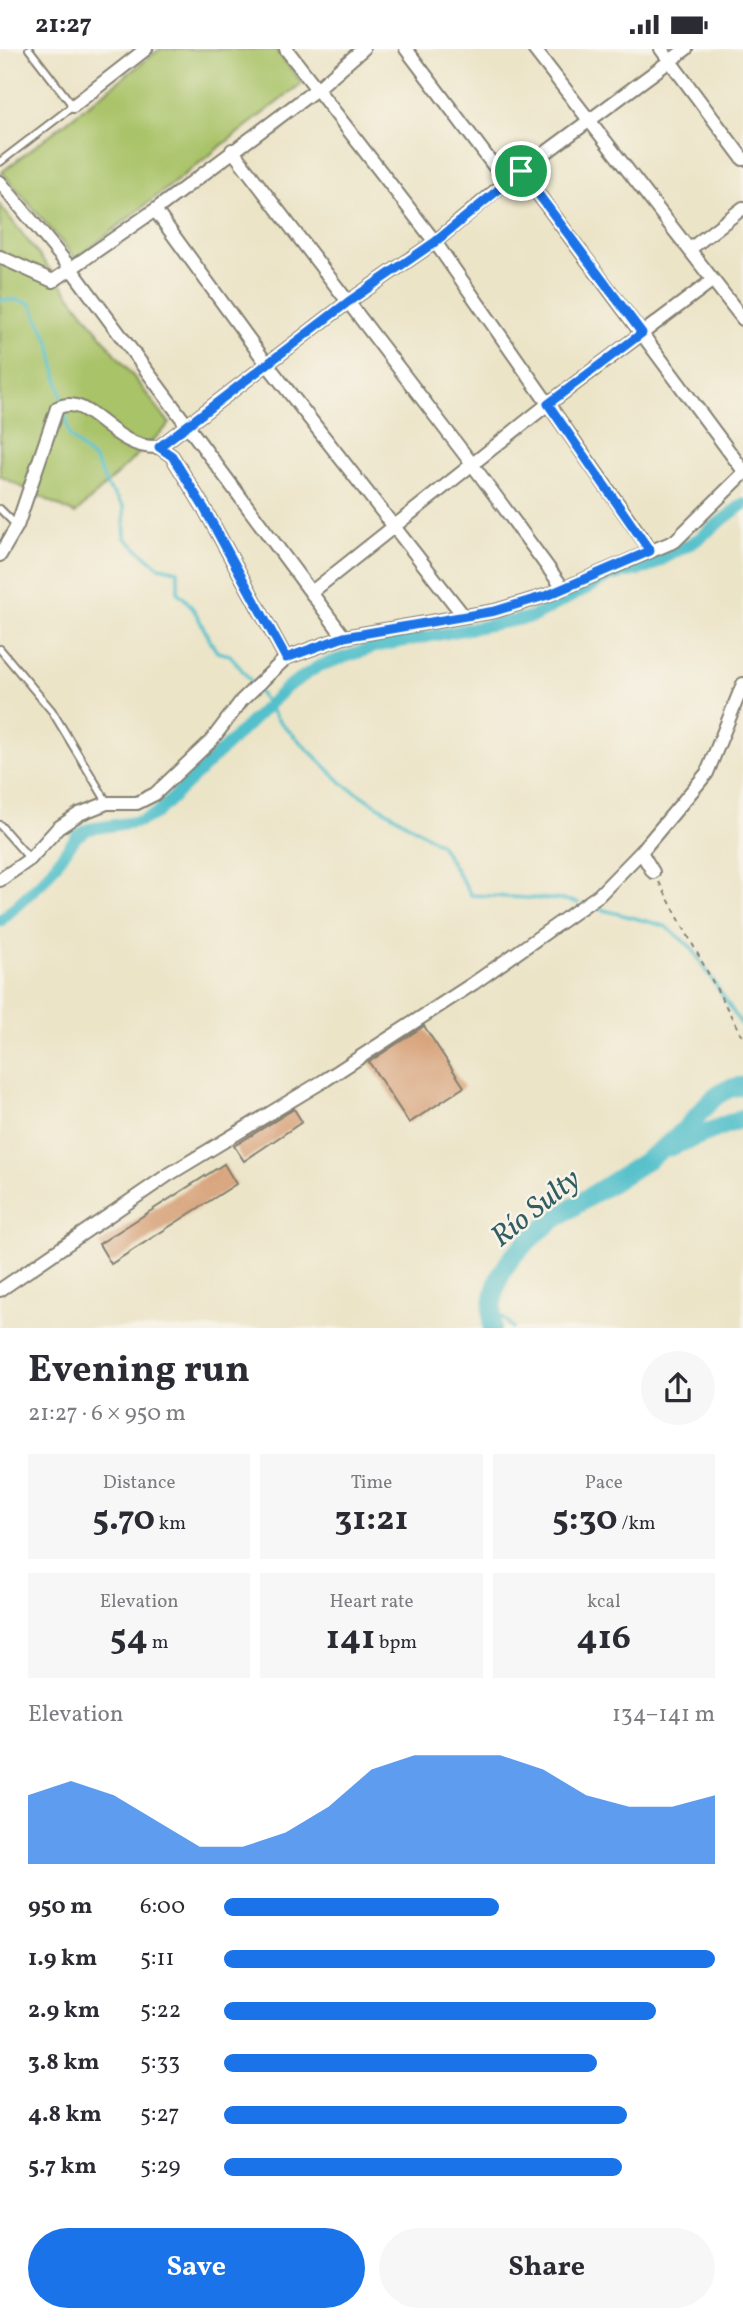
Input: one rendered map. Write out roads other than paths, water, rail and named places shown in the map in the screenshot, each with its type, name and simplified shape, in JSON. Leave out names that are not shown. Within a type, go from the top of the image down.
[{"type":"street","points":[[73,106],[146,49]]},
{"type":"street","points":[[286,49],[435,242],[650,551]]},
{"type":"street","points":[[0,257],[53,281],[72,270],[318,88],[363,49]]},
{"type":"street","points":[[406,49],[506,182]]},
{"type":"street","points":[[534,49],[743,319]]},
{"type":"street","points":[[661,49],[743,159]]},
{"type":"street","points":[[0,555],[17,526],[62,405],[81,405],[119,437],[146,448],[159,447],[348,302],[435,242],[506,182],[591,122],[686,49]]},
{"type":"street","points":[[232,150],[472,464],[563,588]]},
{"type":"street","points":[[0,880],[30,859],[58,828],[79,814],[107,803],[136,803],[155,794],[211,741],[242,700],[286,658],[344,637],[495,611],[563,588],[675,541],[743,472],[521,171]]},
{"type":"street","points":[[0,183],[72,270],[313,591],[344,637]]},
{"type":"street","points":[[690,249],[743,208]]},
{"type":"street","points":[[155,209],[267,364],[463,615]]},
{"type":"street","points":[[313,591],[548,404],[713,280]]},
{"type":"street","points":[[159,447],[172,456],[204,508],[286,658]]},
{"type":"street","points":[[0,1290],[168,1175],[326,1080],[474,983],[600,895],[642,852],[707,773],[743,684]]},
{"type":"street","points":[[642,852],[653,872]]},
{"type":"lane","points":[[0,162],[73,106],[29,49]]},
{"type":"lane","points":[[0,509],[17,526]]},
{"type":"lane","points":[[0,649],[51,711],[107,803]]},
{"type":"lane","points":[[0,825],[30,859]]},
{"type":"waterway","points":[[0,300],[19,300],[31,304],[50,343],[70,437],[96,462],[107,486],[124,507],[125,538],[159,567],[178,571],[178,593],[196,613],[217,652],[230,655],[254,685]]},
{"type":"waterway","points":[[0,921],[43,881],[77,836],[89,829],[141,821],[157,813],[287,687],[319,666],[378,646],[533,617],[610,576],[647,568],[697,540],[743,504]]},
{"type":"waterway","points":[[258,691],[278,720],[343,784],[440,844],[471,895],[579,903]]},
{"type":"waterway","points":[[600,909],[665,926],[691,947],[743,1027]]},
{"type":"waterway","name":"Río Sulty","points":[[492,1328],[493,1298],[503,1270],[533,1236],[666,1146],[718,1095],[733,1087],[743,1086]]},
{"type":"waterway","name":"Río Sulty","points":[[670,1147],[743,1118]]},
{"type":"waterway","points":[[490,1305],[513,1328]]}]
